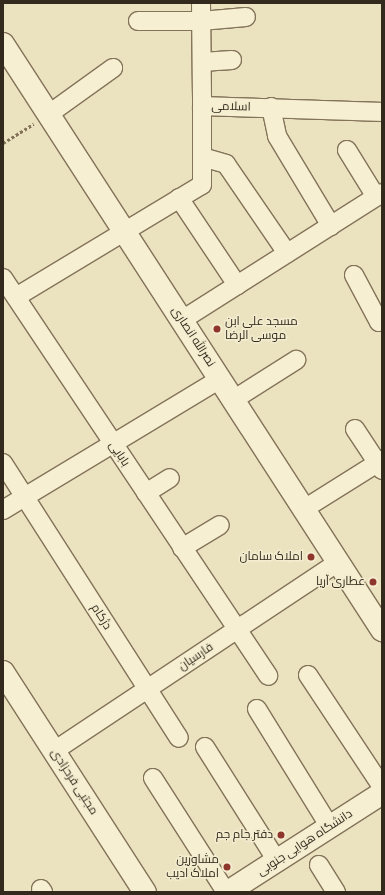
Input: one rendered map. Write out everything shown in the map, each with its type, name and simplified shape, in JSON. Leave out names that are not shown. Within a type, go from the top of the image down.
[{"type":"street","points":[[201,3],[202,106]]},
{"type":"street","points":[[138,21],[201,21],[246,17]]},
{"type":"street","name":"نصرالله انصاری","points":[[3,44],[382,630]]},
{"type":"street","points":[[202,62],[232,60]]},
{"type":"street","points":[[49,114],[113,68]]},
{"type":"street","name":"اسلامی","points":[[16,297],[202,185],[202,106],[382,112]]},
{"type":"street","points":[[271,108],[276,136],[330,226]]},
{"type":"street","points":[[182,320],[379,195],[347,150]]},
{"type":"street","points":[[202,157],[226,164],[287,253]]},
{"type":"street","points":[[179,198],[237,285]]},
{"type":"street","points":[[354,275],[381,322]]},
{"type":"street","name":"بابایی","points":[[3,278],[112,444],[268,676]]},
{"type":"street","points":[[233,400],[296,360]]},
{"type":"street","points":[[3,510],[220,379]]},
{"type":"street","points":[[304,509],[381,464],[355,429]]},
{"type":"street","name":"دژکام","points":[[3,463],[179,738]]},
{"type":"street","points":[[146,493],[170,478]]},
{"type":"street","points":[[182,548],[220,524]]},
{"type":"street","name":"فارسیان","points":[[54,751],[338,562]]},
{"type":"street","name":"مجتبی فرحزادی","points":[[3,672],[145,892]]},
{"type":"street","points":[[308,675],[382,787]]},
{"type":"street","points":[[257,709],[330,827]]},
{"type":"street","points":[[205,747],[277,861]]},
{"type":"street","points":[[154,778],[227,892]]},
{"type":"street","name":"دانشگاه هوایی جنوبی","points":[[227,892],[382,793]]},
{"type":"street","points":[[319,865],[336,892]]},
{"type":"path","points":[[3,143],[49,114]]},
{"type":"place","name":"مسجد علی ابن موسی الرضا","points":[[217,329]]},
{"type":"place","name":"املاک سامان","points":[[311,557]]},
{"type":"place","name":"عطاری آریا","points":[[373,582]]},
{"type":"place","name":"دفتر جام جم","points":[[281,835]]},
{"type":"place","name":"مشاورین املاک ادیب","points":[[227,867]]}]
